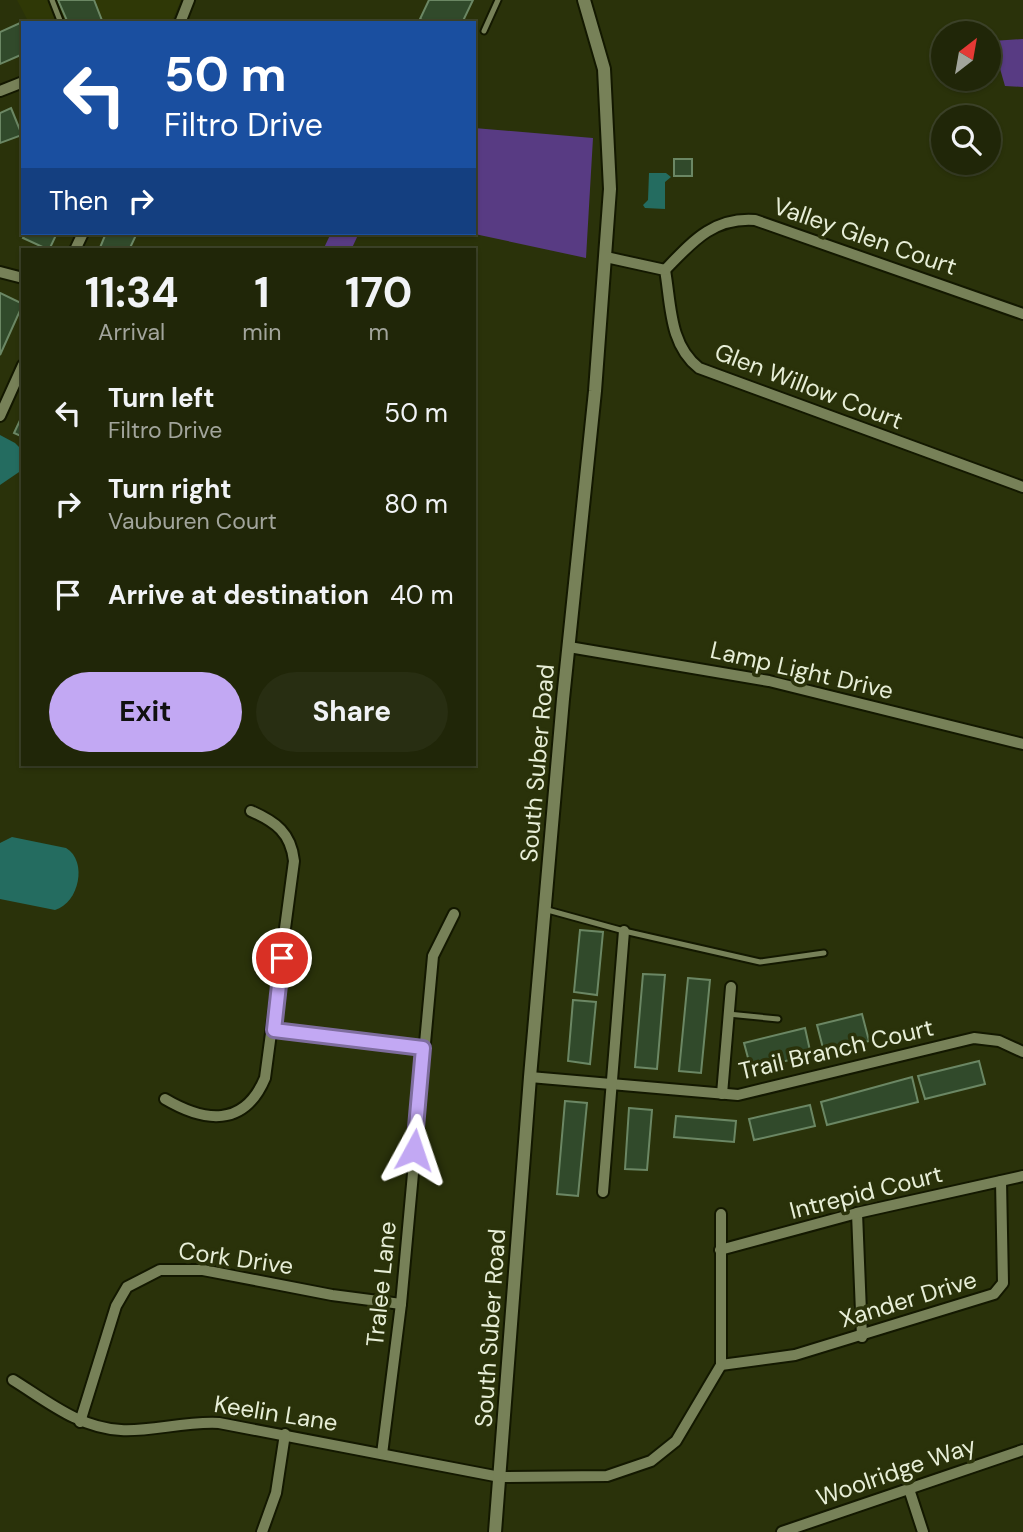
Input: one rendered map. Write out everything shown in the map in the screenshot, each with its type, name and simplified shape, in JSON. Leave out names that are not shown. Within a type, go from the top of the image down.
[{"type":"street","points":[[181,21],[189,0]]},
{"type":"street","name":"South Suber Road","points":[[495,1532],[544,909],[606,257],[610,189],[604,69],[584,0]]},
{"type":"street","points":[[0,91],[21,83]]},
{"type":"street","name":"Valley Glen Court","points":[[665,270],[708,229],[730,220],[755,220],[1023,314]]},
{"type":"street","points":[[606,257],[665,270]]},
{"type":"street","name":"Glen Willow Court","points":[[665,270],[677,338],[687,357],[699,368],[1023,487]]},
{"type":"street","points":[[0,272],[21,277]]},
{"type":"street","points":[[0,416],[4,398],[21,368]]},
{"type":"street","name":"Lamp Light Drive","points":[[569,647],[769,681],[1023,744]]},
{"type":"street","points":[[165,1099],[202,1117],[216,1118],[235,1112],[262,1086],[274,1030],[294,861],[292,847],[277,825],[251,811]]},
{"type":"street","name":"Tralee Lane","points":[[382,1454],[401,1304],[433,956],[454,914]]},
{"type":"street","points":[[603,1192],[624,931]]},
{"type":"street","points":[[722,1094],[731,987]]},
{"type":"street","points":[[274,1030],[423,1048]]},
{"type":"street","name":"Trail Branch Court","points":[[530,1077],[722,1094],[751,1094],[974,1038],[999,1041],[1023,1052]]},
{"type":"street","name":"Intrepid Court","points":[[720,1250],[857,1213],[1023,1176]]},
{"type":"street","name":"Xander Drive","points":[[722,1365],[795,1355],[988,1297],[999,1289],[1003,1270],[1001,1181]]},
{"type":"street","points":[[857,1213],[862,1337]]},
{"type":"street","points":[[721,1214],[722,1365]]},
{"type":"street","name":"Cork Drive","points":[[80,1422],[116,1306],[127,1287],[160,1269],[203,1270],[332,1295],[401,1304]]},
{"type":"street","name":"Keelin Lane","points":[[13,1380],[80,1422],[122,1431],[190,1422],[219,1423],[285,1433],[500,1477],[607,1476],[650,1461],[676,1441],[722,1365]]},
{"type":"street","points":[[262,1532],[275,1493],[285,1433]]},
{"type":"street","name":"Woolridge Way","points":[[782,1532],[1023,1450]]},
{"type":"street","points":[[909,1489],[923,1532]]},
{"type":"lane","points":[[52,0],[60,21]]},
{"type":"lane","points":[[484,31],[498,0]]},
{"type":"lane","points":[[544,909],[624,931],[760,962],[824,953]]},
{"type":"lane","points":[[728,1014],[778,1019]]},
{"type":"shaded area","points":[[17,0],[181,0],[172,21],[28,21]]},
{"type":"shaded area","points":[[1023,39],[1023,87],[1005,86],[1001,72],[1001,40]]},
{"type":"shaded area","points":[[476,128],[593,138],[586,258],[476,234]]},
{"type":"shaded area","points":[[330,235],[358,235],[352,248],[324,248]]},
{"type":"water","points":[[649,173],[666,173],[671,177],[665,182],[665,209],[645,208],[643,205],[648,200]]},
{"type":"water","points":[[0,435],[21,449],[21,471],[0,485]]},
{"type":"water","points":[[12,837],[66,848],[73,854],[79,871],[78,881],[75,891],[63,906],[55,910],[0,899],[0,843]]},
{"type":"building","points":[[58,0],[94,0],[102,21],[67,21]]},
{"type":"building","points":[[429,0],[473,0],[463,21],[420,19]]},
{"type":"building","points":[[20,23],[21,55],[0,64],[0,32]]},
{"type":"building","points":[[11,108],[21,135],[0,143],[0,113]]},
{"type":"building","points":[[674,159],[692,159],[692,176],[674,176]]},
{"type":"building","points":[[25,235],[56,235],[50,248],[23,238]]},
{"type":"building","points":[[105,235],[136,235],[130,248],[100,248]]},
{"type":"building","points":[[0,293],[21,303],[21,308],[0,355]]},
{"type":"building","points":[[21,418],[21,436],[14,433]]},
{"type":"building","points":[[580,930],[603,932],[597,995],[574,992]]},
{"type":"building","points":[[643,974],[665,975],[657,1069],[635,1067]]},
{"type":"building","points":[[688,978],[710,980],[701,1073],[679,1071]]},
{"type":"building","points":[[573,1000],[596,1002],[590,1064],[568,1061]]},
{"type":"building","points":[[862,1014],[869,1041],[824,1052],[817,1025]]},
{"type":"building","points":[[805,1028],[811,1055],[751,1069],[744,1043]]},
{"type":"building","points":[[979,1061],[985,1084],[925,1099],[918,1076]]},
{"type":"building","points":[[912,1077],[918,1102],[827,1125],[821,1102]]},
{"type":"building","points":[[565,1101],[587,1103],[578,1196],[557,1194]]},
{"type":"building","points":[[810,1105],[815,1126],[754,1140],[749,1119]]},
{"type":"building","points":[[629,1108],[652,1110],[647,1170],[625,1169]]},
{"type":"building","points":[[676,1116],[736,1121],[734,1142],[674,1137]]},
{"type":"route","points":[[282,958],[274,1030],[423,1048],[414,1150]]}]
